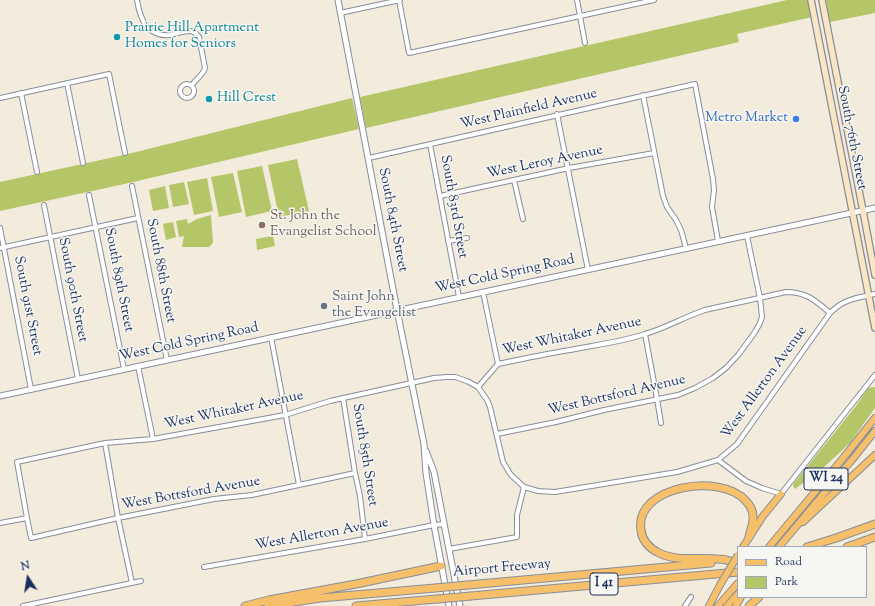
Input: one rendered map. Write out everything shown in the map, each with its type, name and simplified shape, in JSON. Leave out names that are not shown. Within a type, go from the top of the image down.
[{"type":"highway","points":[[734,560],[676,558],[658,552],[649,546],[642,536],[640,529],[645,510],[653,501],[677,489],[700,485],[712,485],[726,488],[744,498],[752,510],[754,518],[749,537]]},
{"type":"highway","points":[[810,546],[875,524]]},
{"type":"highway","points":[[849,546],[874,537]]},
{"type":"highway","points":[[862,546],[874,537]]},
{"type":"highway","name":"Airport Freeway","points":[[268,606],[320,598],[734,560]]},
{"type":"highway","points":[[245,606],[441,566]]},
{"type":"highway","name":"Airport Freeway","points":[[356,606],[737,572]]},
{"type":"highway","points":[[749,606],[758,598]]},
{"type":"main road","name":"South 76th Street","points":[[811,0],[859,243],[872,295],[875,328]]},
{"type":"main road","name":"South 76th Street","points":[[822,0],[875,275]]},
{"type":"main road","points":[[821,48],[831,46]]},
{"type":"main road","points":[[831,102],[842,100]]},
{"type":"main road","points":[[859,243],[869,241]]},
{"type":"main road","name":"WI 24","points":[[770,546],[875,418]]},
{"type":"main road","name":"WI 24","points":[[780,546],[875,431]]},
{"type":"main road","points":[[789,534],[875,455]]},
{"type":"main road","points":[[744,546],[763,516],[781,494]]},
{"type":"main road","points":[[704,606],[714,594],[737,557]]},
{"type":"main road","points":[[718,606],[737,584]]},
{"type":"main road","points":[[708,606],[714,597],[714,594]]},
{"type":"main road","points":[[727,606],[737,595]]},
{"type":"street","points":[[137,0],[139,12],[144,24],[150,30],[160,35],[171,35],[191,31],[198,35],[204,72],[192,85]]},
{"type":"street","name":"South 84th Street","points":[[338,0],[424,444],[426,473],[434,525],[449,606]]},
{"type":"street","points":[[340,13],[399,0],[409,53],[654,0]]},
{"type":"street","points":[[577,0],[585,43]]},
{"type":"street","points":[[0,98],[109,74],[125,153]]},
{"type":"street","points":[[67,84],[83,163]]},
{"type":"street","name":"West Plainfield Avenue","points":[[368,158],[695,84],[713,180],[714,190],[712,207],[718,241]]},
{"type":"street","points":[[21,93],[37,172]]},
{"type":"street","points":[[643,95],[663,196],[667,207],[682,230],[686,248]]},
{"type":"street","points":[[557,114],[569,168],[588,270]]},
{"type":"street","name":"South 83rd Street","points":[[430,144],[458,297]]},
{"type":"street","name":"West Leroy Avenue","points":[[440,196],[569,168],[654,153]]},
{"type":"street","points":[[514,180],[523,219]]},
{"type":"street","name":"South 88th Street","points":[[132,186],[167,360]]},
{"type":"street","name":"South 89th Street","points":[[90,196],[124,369]]},
{"type":"street","name":"South 90th Street","points":[[44,205],[78,379]]},
{"type":"street","name":"West Cold Spring Road","points":[[0,396],[875,208]]},
{"type":"street","points":[[2,247],[138,218]]},
{"type":"street","name":"South 91st Street","points":[[0,228],[2,247],[32,389]]},
{"type":"street","name":"West Bottsford Avenue","points":[[497,434],[678,395],[713,378],[726,368],[760,323],[762,316],[760,298],[747,236]]},
{"type":"street","points":[[448,241],[467,238]]},
{"type":"street","points":[[449,549],[517,537],[517,515],[524,487],[511,475],[503,462],[490,407],[478,387],[498,364],[483,292]]},
{"type":"street","name":"West Whitaker Avenue","points":[[498,364],[613,342],[645,334],[700,312],[786,292],[804,294],[813,298],[830,313]]},
{"type":"street","name":"West Allerton Avenue","points":[[524,487],[538,491],[555,492],[677,472],[718,460],[737,444],[830,313],[844,302],[872,295]]},
{"type":"street","points":[[645,334],[661,423]]},
{"type":"street","points":[[271,337],[299,485]]},
{"type":"street","points":[[138,366],[153,439]]},
{"type":"street","points":[[718,460],[746,481],[781,494],[875,375]]},
{"type":"street","name":"West Whitaker Avenue","points":[[27,518],[17,462],[105,443],[153,439],[285,415],[330,401],[446,376],[461,379],[478,387]]},
{"type":"street","name":"South 85th Street","points":[[343,398],[360,496],[365,539]]},
{"type":"street","points":[[105,443],[118,518],[132,582]]},
{"type":"street","name":"South 84th Street","points":[[424,444],[434,472],[460,606]]},
{"type":"street","name":"West Bottsford Avenue","points":[[27,518],[31,538],[118,518],[214,499],[252,495],[355,473]]},
{"type":"street","points":[[0,523],[27,518]]},
{"type":"street","name":"West Allerton Avenue","points":[[204,567],[444,524]]},
{"type":"street","points":[[441,566],[452,564]]},
{"type":"street","points":[[23,606],[141,580]]},
{"type":"street","points":[[685,606],[691,597]]},
{"type":"green space","points":[[787,0],[809,0],[812,17],[737,34],[739,42],[366,128],[360,97]]},
{"type":"green space","points":[[826,0],[875,0],[875,13],[830,22]]},
{"type":"green space","points":[[352,98],[359,129],[129,183],[0,211],[0,182],[128,154]]},
{"type":"green space","points":[[297,159],[309,211],[279,217],[268,165]]},
{"type":"green space","points":[[262,166],[272,211],[246,217],[237,171]]},
{"type":"green space","points":[[233,173],[242,212],[219,217],[211,177]]},
{"type":"green space","points":[[207,178],[213,211],[194,215],[187,182]]},
{"type":"green space","points":[[184,182],[189,204],[173,207],[169,185]]},
{"type":"green space","points":[[165,186],[169,208],[153,211],[149,190]]},
{"type":"green space","points":[[211,215],[213,243],[209,247],[182,247],[184,236],[179,237],[176,221],[187,219],[188,224],[197,219]]},
{"type":"green space","points":[[173,222],[176,237],[166,240],[163,224]]},
{"type":"green space","points":[[273,236],[275,246],[257,250],[256,239]]},
{"type":"green space","points":[[875,387],[875,408],[850,443],[824,467],[795,489],[793,486],[794,483],[856,406],[868,388]]},
{"type":"place","name":"Prairie Hill Apartment Homes for Seniors","points":[[117,37]]},
{"type":"place","name":"Hill Crest","points":[[209,99]]},
{"type":"place","name":"Metro Market","points":[[796,119]]},
{"type":"place","name":"St. John the Evangelist School","points":[[262,225]]},
{"type":"place","name":"Saint John the Evangelist","points":[[324,306]]}]
